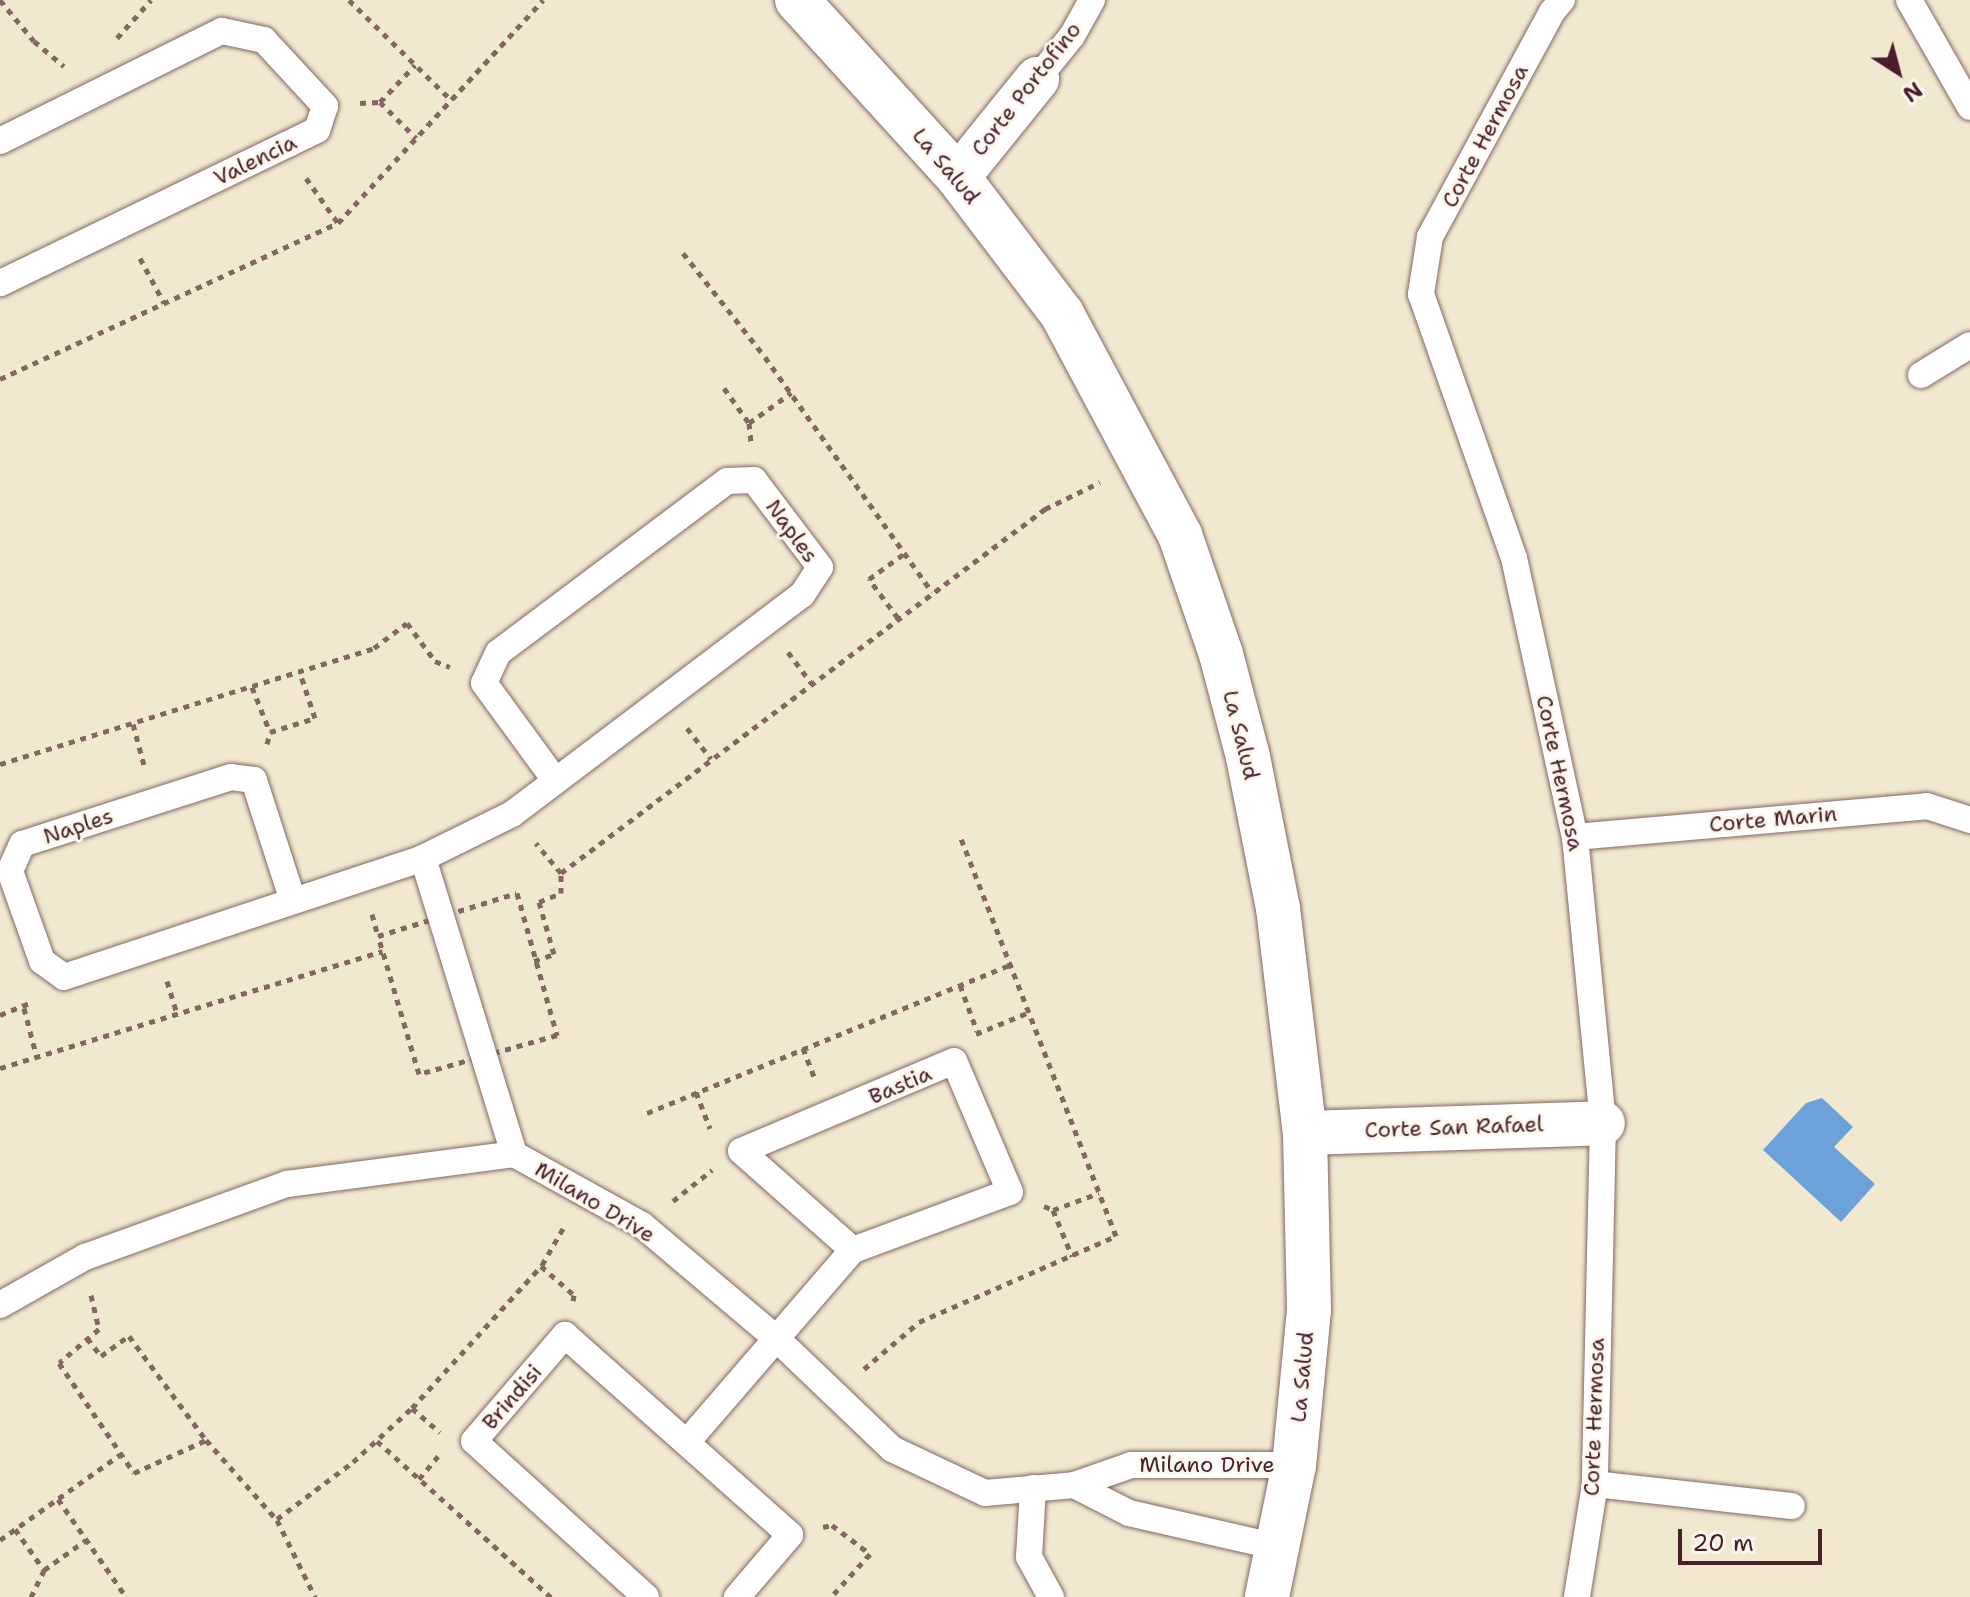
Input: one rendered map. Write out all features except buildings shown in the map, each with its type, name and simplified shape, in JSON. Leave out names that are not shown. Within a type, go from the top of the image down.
[{"type":"street","name":"La Salud","points":[[797,0],[958,177],[1062,314],[1180,535],[1221,654],[1248,757],[1278,908],[1305,1133],[1309,1310],[1294,1465],[1267,1597]]},
{"type":"street","name":"Corte Portofino","points":[[958,177],[1037,79]]},
{"type":"street","name":"Corte San Rafael","points":[[1305,1133],[1603,1123]]},
{"type":"lane","name":"Corte Portofino","points":[[1037,79],[1072,36],[1092,0]]},
{"type":"lane","name":"Corte Hermosa","points":[[1562,0],[1552,12],[1430,237],[1421,294],[1514,558],[1575,837],[1603,1123],[1595,1484],[1577,1597]]},
{"type":"lane","points":[[1909,0],[1970,107]]},
{"type":"lane","points":[[0,141],[222,31],[264,40],[325,106]]},
{"type":"lane","name":"Valencia","points":[[0,283],[317,130],[325,106]]},
{"type":"lane","points":[[1921,375],[1970,345]]},
{"type":"lane","name":"Naples","points":[[256,785],[254,780],[231,777],[22,844],[10,871],[42,961],[64,977],[292,898],[423,858],[512,814],[802,595],[820,567],[754,480],[727,481],[498,653],[484,683]]},
{"type":"lane","points":[[484,683],[555,780]]},
{"type":"lane","points":[[256,785],[292,898]]},
{"type":"lane","name":"Corte Marin","points":[[1575,837],[1927,806],[1970,820]]},
{"type":"lane","points":[[423,858],[514,1154]]},
{"type":"lane","name":"Bastia","points":[[853,1250],[741,1151],[953,1063],[1010,1192]]},
{"type":"lane","name":"Milano Drive","points":[[0,1305],[82,1259],[287,1184],[514,1154],[642,1225],[778,1340],[892,1449],[985,1493],[1074,1485],[1131,1465],[1294,1465]]},
{"type":"lane","points":[[687,1442],[853,1250],[1010,1192]]},
{"type":"lane","name":"Brindisi","points":[[646,1597],[474,1441],[565,1335],[790,1535]]},
{"type":"lane","points":[[1595,1484],[1792,1506]]},
{"type":"lane","points":[[1074,1485],[1129,1513],[1278,1547]]},
{"type":"lane","points":[[1033,1488],[1029,1557],[1051,1597]]},
{"type":"lane","points":[[737,1597],[790,1535]]},
{"type":"path","points":[[0,0],[34,41],[67,69]]},
{"type":"path","points":[[349,0],[451,100]]},
{"type":"path","points":[[0,379],[338,223],[543,0]]},
{"type":"path","points":[[325,106],[380,102],[415,65]]},
{"type":"path","points":[[380,102],[416,138]]},
{"type":"path","points":[[284,147],[338,223]]},
{"type":"path","points":[[123,224],[164,303]]},
{"type":"path","points":[[683,253],[791,393],[932,592]]},
{"type":"path","points":[[724,388],[749,423],[791,393]]},
{"type":"path","points":[[561,873],[1045,509],[1085,492]]},
{"type":"path","points":[[898,618],[869,579],[905,553]]},
{"type":"path","points":[[0,764],[374,648],[407,623],[435,661],[484,683]]},
{"type":"path","points":[[270,732],[315,718],[300,673]]},
{"type":"path","points":[[252,687],[270,732],[256,785]]},
{"type":"path","points":[[512,814],[561,873],[561,893],[539,902],[554,954],[534,961]]},
{"type":"path","points":[[840,1399],[864,1369],[919,1322],[1116,1236],[961,838]]},
{"type":"path","points":[[517,893],[557,1035],[419,1074],[382,951],[378,936],[517,893]]},
{"type":"path","points":[[0,1068],[382,951]]},
{"type":"path","points":[[647,1113],[1009,965]]},
{"type":"path","points":[[960,985],[978,1032]]},
{"type":"path","points":[[24,1008],[37,1058]]},
{"type":"path","points":[[953,1063],[978,1032],[1027,1013]]},
{"type":"path","points":[[696,1092],[712,1133]]},
{"type":"path","points":[[642,1225],[724,1161]]},
{"type":"path","points":[[277,1519],[353,1462],[412,1408],[542,1265],[583,1192]]},
{"type":"path","points":[[1010,1192],[1053,1210],[1099,1193]]},
{"type":"path","points":[[1053,1210],[1072,1256]]},
{"type":"path","points":[[82,1259],[99,1329],[59,1363],[134,1473],[206,1440]]},
{"type":"path","points":[[87,1338],[101,1356],[129,1336],[206,1440],[277,1519],[315,1597]]},
{"type":"path","points":[[377,1441],[551,1597]]},
{"type":"path","points":[[419,1479],[443,1451]]},
{"type":"path","points":[[0,1540],[121,1454]]},
{"type":"path","points":[[58,1499],[126,1597]]},
{"type":"path","points":[[790,1535],[832,1525],[870,1554],[831,1597]]},
{"type":"path","points":[[15,1529],[44,1570]]},
{"type":"path","points":[[31,1597],[44,1570],[86,1540]]},
{"type":"water","points":[[1822,1098],[1853,1127],[1834,1147],[1875,1184],[1841,1222],[1763,1150],[1806,1103]]}]
